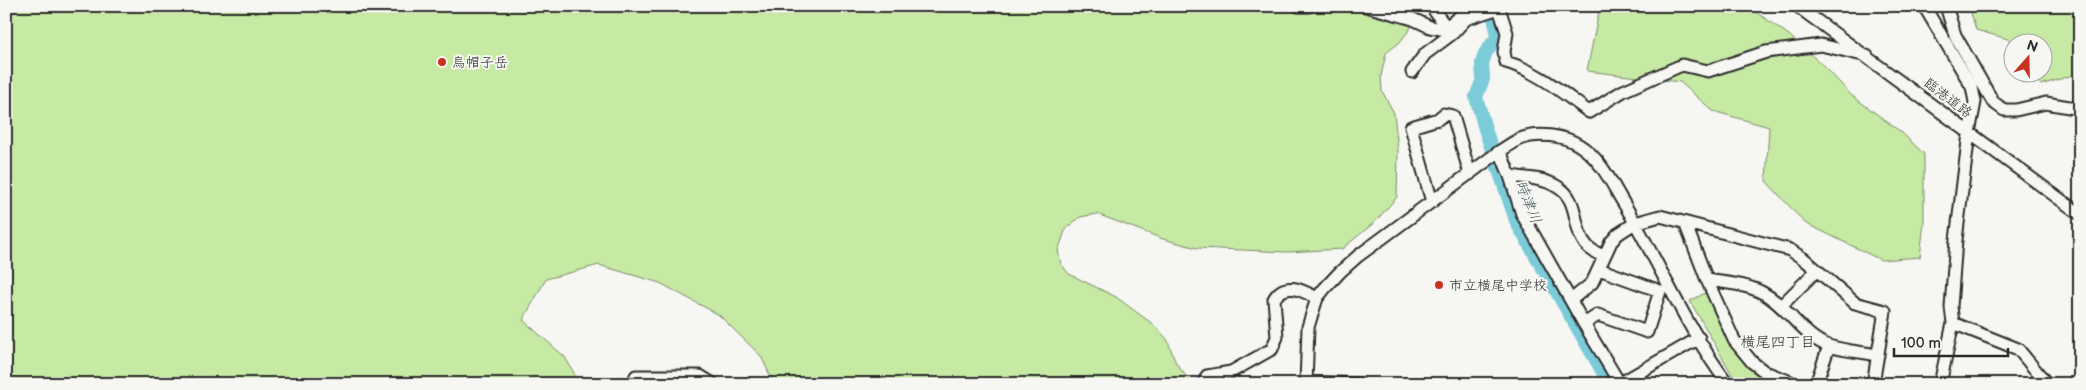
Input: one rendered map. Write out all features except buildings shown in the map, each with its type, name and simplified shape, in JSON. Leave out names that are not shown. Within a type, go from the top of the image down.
[{"type":"street","points":[[1298,6],[1309,6]]},
{"type":"street","points":[[1366,6],[1441,29],[1468,10],[1499,8]]},
{"type":"street","points":[[1431,6],[1446,27]]},
{"type":"street","name":"臨港道路","points":[[1797,6],[2080,214]]},
{"type":"street","points":[[1924,6],[1972,87],[1975,102],[1969,133],[1956,240],[1952,307],[1953,323],[1940,384]]},
{"type":"street","points":[[1946,6],[1955,35],[1993,102],[2004,110],[2016,110],[2046,103],[2076,108],[2080,112]]},
{"type":"street","points":[[1499,8],[1507,33],[1504,52],[1506,62],[1518,66],[1549,83],[1589,112],[1623,91],[1682,65],[1708,71],[1766,52],[1822,45],[1867,56]]},
{"type":"street","points":[[1412,72],[1425,54],[1453,33],[1466,19],[1499,8]]},
{"type":"street","points":[[1432,202],[1411,127],[1438,119],[1444,114],[1453,116],[1470,174]]},
{"type":"street","points":[[1360,384],[1306,383],[1308,327],[1318,298],[1340,272],[1500,151],[1522,138],[1547,136],[1568,140],[1579,145],[1591,154],[1600,165],[1635,223],[1699,338],[1728,384]]},
{"type":"street","points":[[1500,151],[1522,214],[1620,384],[1699,338]]},
{"type":"street","points":[[1510,176],[1544,181],[1556,185],[1566,193],[1572,202],[1581,237],[1588,247],[1604,256]]},
{"type":"street","points":[[1571,300],[1592,283],[1604,256],[1618,234],[1635,223],[1660,216],[1790,250],[1854,302],[1885,311],[1873,384]]},
{"type":"street","points":[[1685,223],[1707,280],[1734,340],[1752,362],[1771,376],[1796,384]]},
{"type":"street","points":[[1584,324],[1598,315],[1647,332],[1660,291],[1599,269]]},
{"type":"street","points":[[1781,306],[1816,270]]},
{"type":"street","points":[[1707,280],[1746,286],[1764,293],[1781,306],[1816,340],[1829,346],[1878,354]]},
{"type":"street","points":[[1203,384],[1207,376],[1231,372],[1272,349],[1277,336],[1274,299],[1284,288],[1296,288],[1318,298]]},
{"type":"street","points":[[1953,323],[2018,349],[2047,384]]},
{"type":"street","points":[[1816,384],[1829,346]]},
{"type":"street","points":[[632,384],[636,376],[700,376],[712,384]]},
{"type":"green space","points":[[6,6],[1416,6],[1417,13],[1410,29],[1399,43],[1386,53],[1381,76],[1382,91],[1394,113],[1398,150],[1397,197],[1375,222],[1342,249],[1287,252],[1197,248],[1163,239],[1097,214],[1080,217],[1066,228],[1058,251],[1061,264],[1069,274],[1116,297],[1154,325],[1167,339],[1176,363],[1192,384],[774,384],[761,356],[719,315],[660,283],[599,265],[546,279],[523,320],[565,357],[580,384],[6,384]]},
{"type":"green space","points":[[1600,6],[1747,6],[1789,35],[1828,70],[1851,95],[1901,132],[1924,154],[1924,222],[1920,257],[1881,260],[1805,223],[1766,181],[1769,127],[1713,111],[1680,82],[1587,71]]},
{"type":"green space","points":[[1969,6],[2080,6],[2080,86],[2073,75],[2054,81],[2054,32],[2004,32],[2004,38],[1976,30]]},
{"type":"green space","points":[[2039,82],[2051,82],[2041,85]]},
{"type":"green space","points":[[1707,292],[1727,334],[1743,359],[1766,378],[1780,384],[1753,384],[1747,380],[1737,383],[1690,301]]},
{"type":"waterway","name":"時津川","points":[[1494,19],[1497,30],[1496,39],[1486,52],[1482,63],[1483,79],[1476,97],[1485,129],[1517,223],[1610,384]]},
{"type":"place","name":"烏帽子岳","points":[[442,62]]},
{"type":"place","name":"市立横尾中学校","points":[[1439,285]]},
{"type":"district","name":"横尾四丁目","points":[[1778,342]]}]
